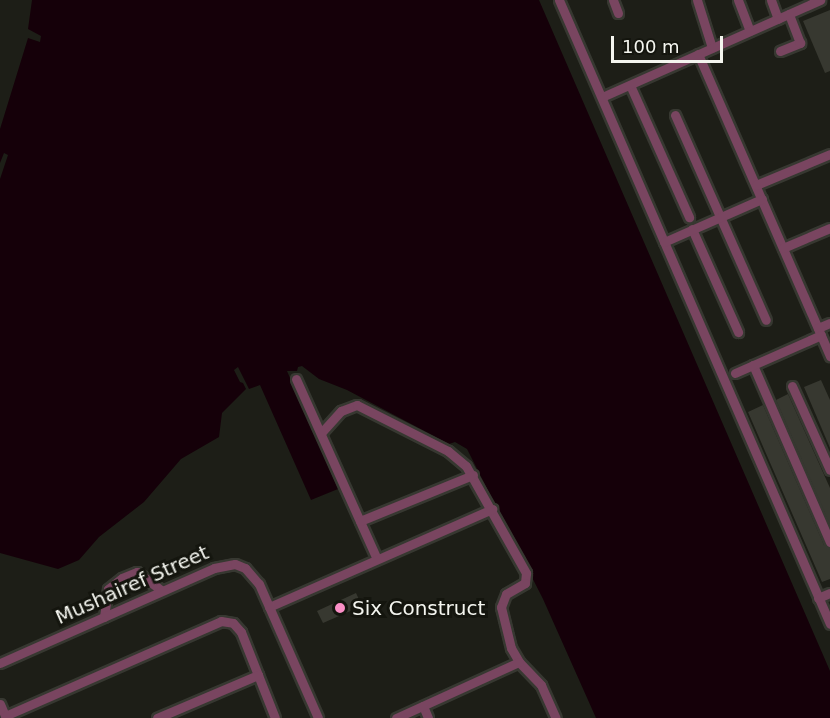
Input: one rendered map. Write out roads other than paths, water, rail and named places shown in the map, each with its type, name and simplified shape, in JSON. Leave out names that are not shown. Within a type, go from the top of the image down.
[{"type":"street","points":[[559,0],[830,624]]},
{"type":"street","points":[[614,0],[618,13]]},
{"type":"street","points":[[697,0],[712,48]]},
{"type":"street","points":[[738,0],[750,31]]},
{"type":"street","points":[[771,0],[778,19]]},
{"type":"street","points":[[602,97],[820,0]]},
{"type":"street","points":[[780,51],[800,43],[789,14]]},
{"type":"street","points":[[698,54],[830,356]]},
{"type":"street","points":[[630,85],[689,217]]},
{"type":"street","points":[[675,115],[766,320]]},
{"type":"street","points":[[756,185],[830,154]]},
{"type":"street","points":[[663,242],[762,199]]},
{"type":"street","points":[[783,248],[830,228]]},
{"type":"street","points":[[692,229],[738,332]]},
{"type":"street","points":[[735,373],[823,336],[830,323]]},
{"type":"street","points":[[753,365],[830,542]]},
{"type":"street","points":[[296,379],[377,560]]},
{"type":"street","points":[[792,386],[830,470]]},
{"type":"street","points":[[321,433],[341,411],[357,405],[448,451],[473,475],[527,576],[525,583],[506,594],[501,607],[508,641],[519,662],[541,685],[556,718]]},
{"type":"street","points":[[360,521],[473,475]]},
{"type":"street","points":[[269,607],[492,509]]},
{"type":"street","name":"Mushairef Street","points":[[0,663],[224,564],[235,564],[253,574],[318,718]]},
{"type":"street","points":[[104,617],[108,589],[122,578],[137,572],[162,591]]},
{"type":"street","points":[[818,598],[830,593]]},
{"type":"street","points":[[0,704],[6,717],[221,621],[238,627],[275,718]]},
{"type":"street","points":[[396,718],[519,662]]},
{"type":"street","points":[[157,718],[258,675]]},
{"type":"street","points":[[423,706],[428,718]]},
{"type":"place","name":"Six Construct","points":[[340,608]]}]
